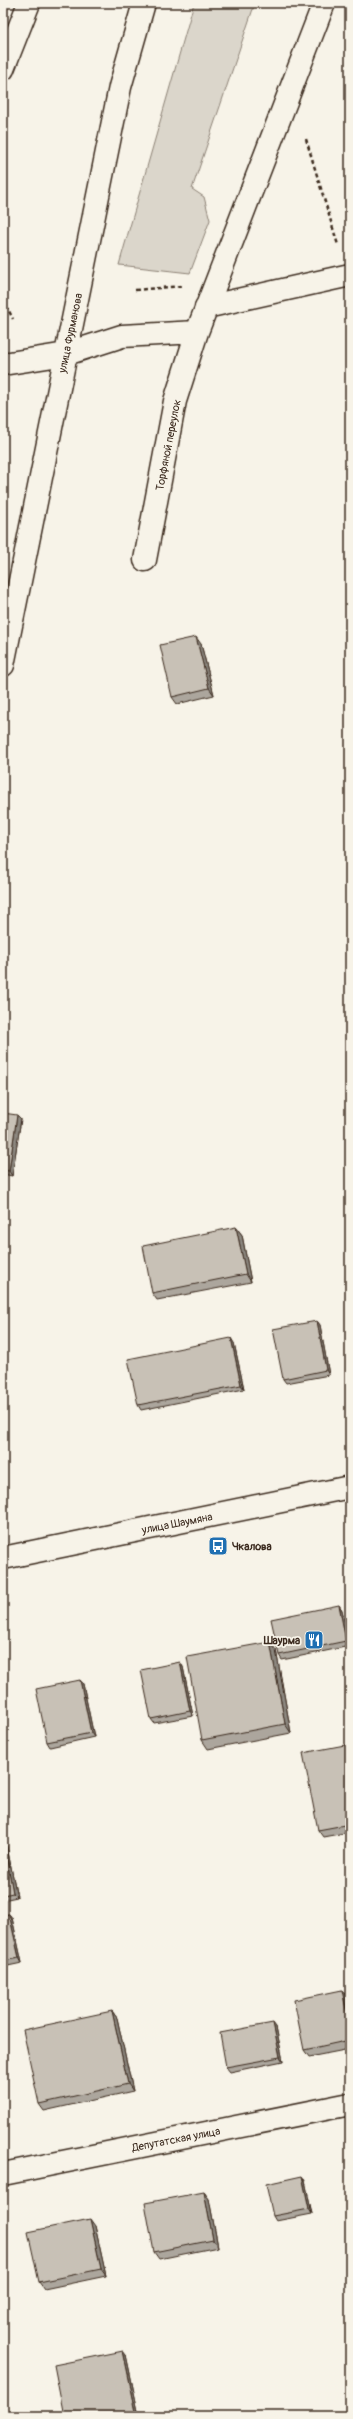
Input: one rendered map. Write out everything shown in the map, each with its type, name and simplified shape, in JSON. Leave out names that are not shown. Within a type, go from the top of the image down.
[{"type":"street","points":[[3,69],[29,3]]},
{"type":"street","name":"улица Фурманова","points":[[3,666],[120,87],[144,3]]},
{"type":"street","name":"Торфяной переулок","points":[[145,560],[176,401],[197,332],[324,3]]},
{"type":"street","points":[[206,307],[348,275]]},
{"type":"street","points":[[3,364],[66,354],[122,336],[197,332]]},
{"type":"street","name":"улица Шаумяна","points":[[3,1558],[350,1487]]},
{"type":"street","name":"Депутатская улица","points":[[3,2174],[350,2104]]},
{"type":"path","points":[[305,134],[348,275]]},
{"type":"path","points":[[3,299],[13,320]]},
{"type":"shaded area","points":[[194,3],[255,3],[192,189],[204,197],[210,220],[190,273],[119,265]]},
{"type":"building","points":[[196,637],[209,688],[172,697],[160,645]]},
{"type":"building","points":[[3,1113],[17,1115],[9,1171],[3,1170]]},
{"type":"building","points":[[236,1227],[246,1274],[152,1293],[143,1246]]},
{"type":"building","points":[[317,1321],[326,1370],[283,1379],[273,1329]]},
{"type":"building","points":[[231,1338],[241,1385],[138,1405],[128,1359]]},
{"type":"building","points":[[339,1605],[346,1641],[279,1655],[271,1619]]},
{"type":"building","points":[[270,1642],[285,1724],[202,1740],[187,1657]]},
{"type":"building","points":[[180,1662],[190,1711],[151,1719],[141,1670]]},
{"type":"building","points":[[80,1680],[91,1733],[47,1742],[36,1689]]},
{"type":"building","points":[[350,1744],[350,1824],[318,1830],[303,1753]]},
{"type":"building","points":[[3,1838],[13,1893],[3,1895]]},
{"type":"building","points":[[9,1914],[19,1958],[3,1961],[3,1915]]},
{"type":"building","points":[[342,1990],[350,2029],[350,2040],[304,2050],[294,2000]]},
{"type":"building","points":[[112,2011],[128,2084],[39,2104],[23,2030]]},
{"type":"building","points":[[273,2023],[280,2057],[226,2067],[220,2033]]},
{"type":"building","points":[[302,2176],[309,2209],[273,2216],[266,2184]]},
{"type":"building","points":[[204,2192],[213,2240],[154,2252],[145,2203]]},
{"type":"building","points":[[90,2219],[101,2269],[39,2282],[28,2232]]},
{"type":"building","points":[[123,2351],[136,2412],[117,2416],[64,2416],[54,2365]]},
{"type":"place","name":"Чкалова","points":[[218,1546]]},
{"type":"place","name":"Шаурма","points":[[314,1640]]}]
